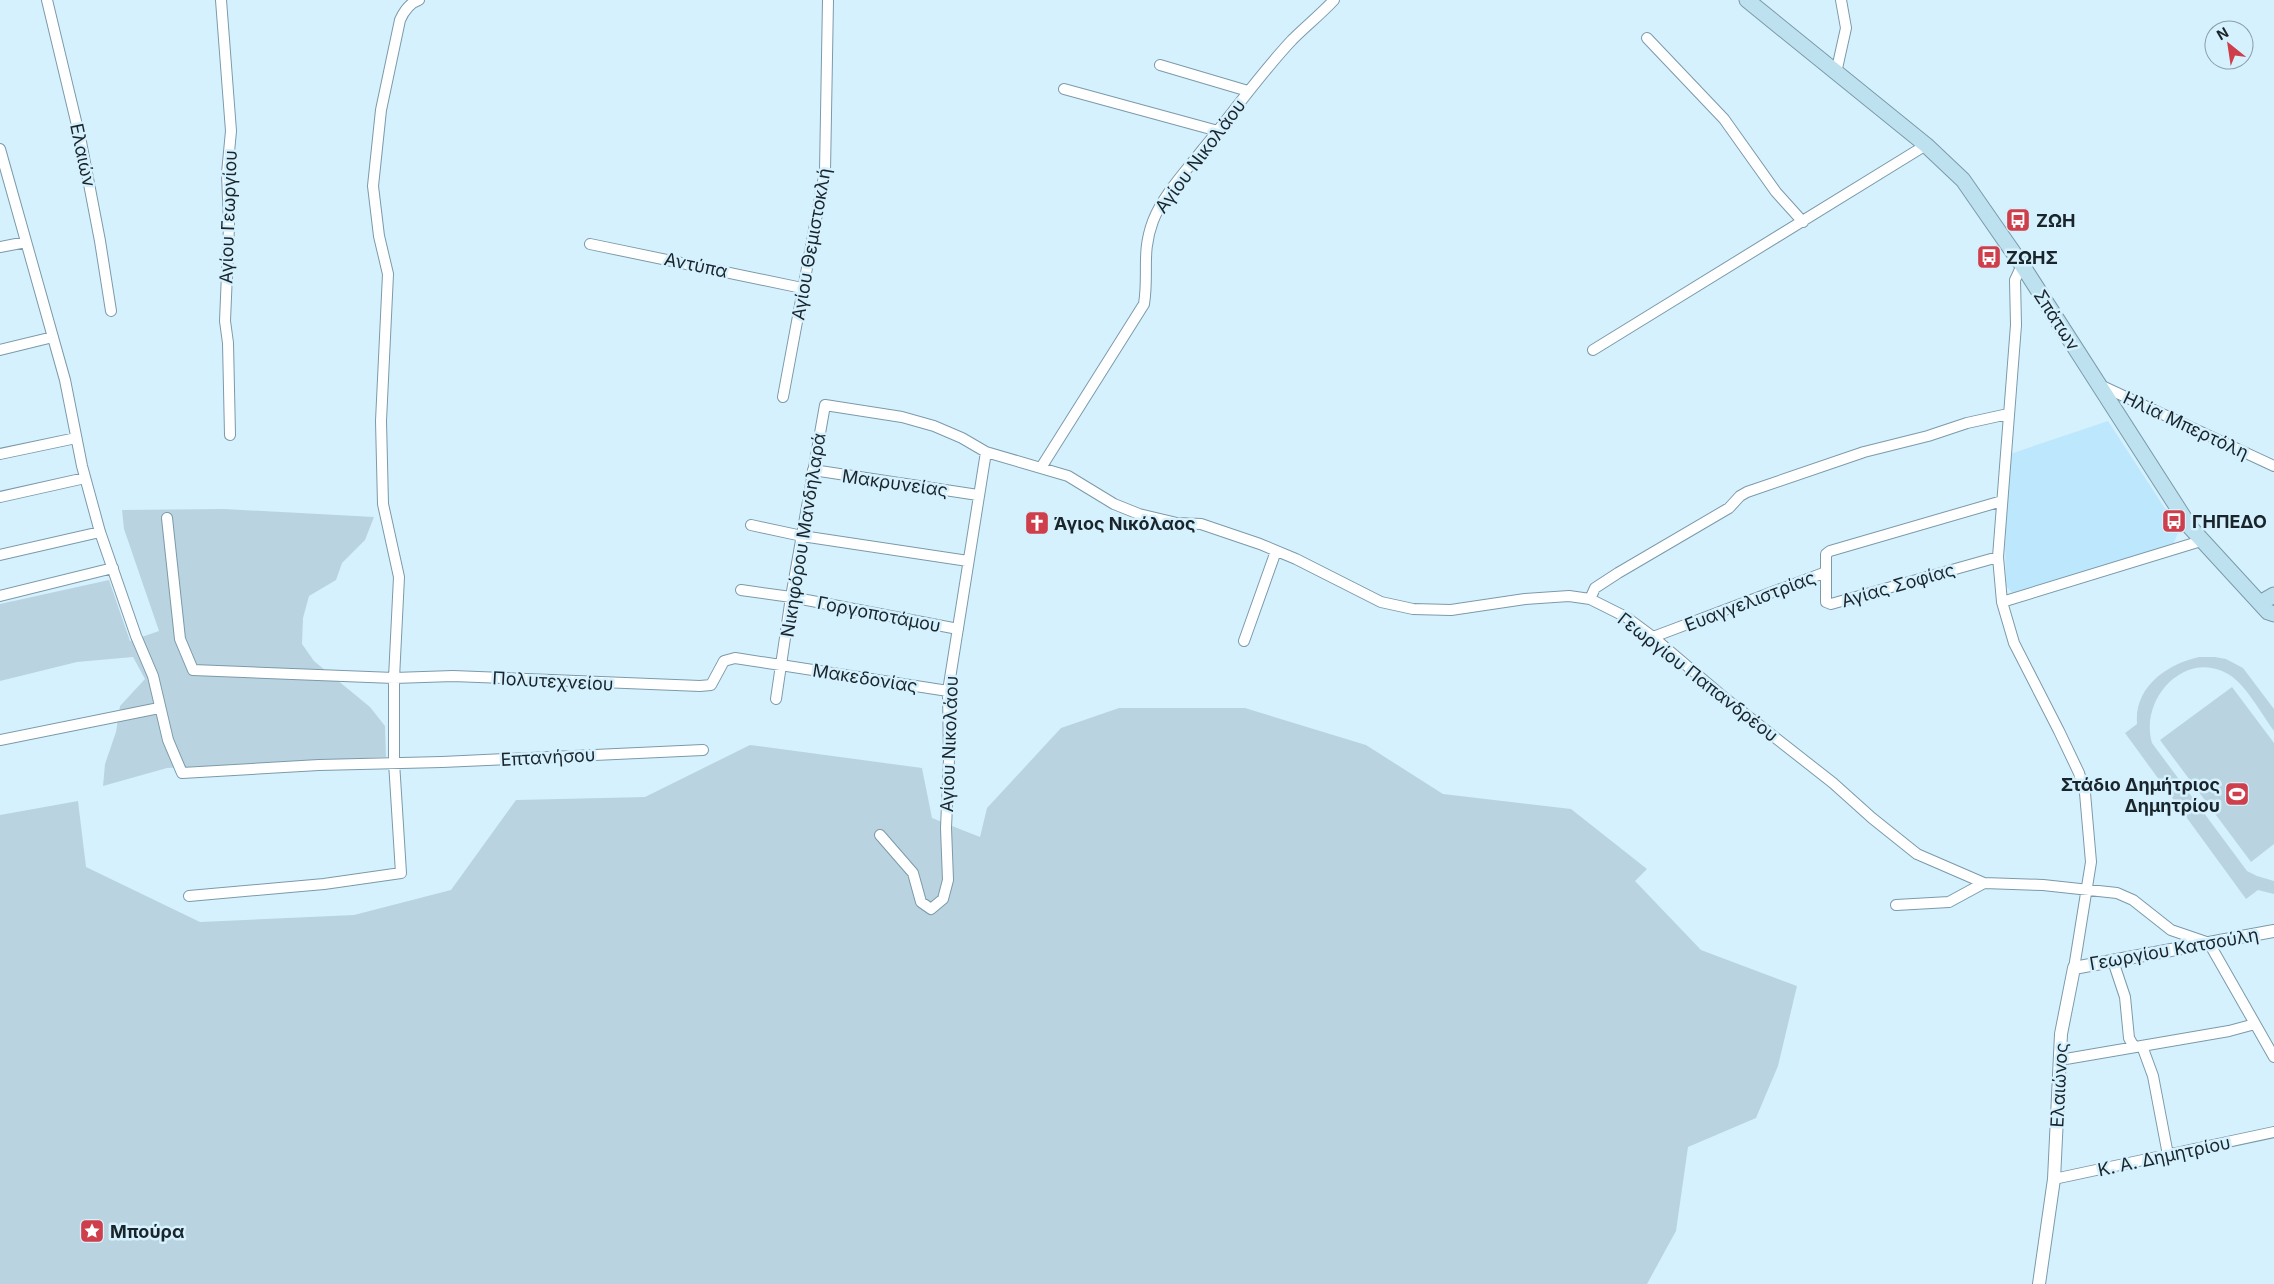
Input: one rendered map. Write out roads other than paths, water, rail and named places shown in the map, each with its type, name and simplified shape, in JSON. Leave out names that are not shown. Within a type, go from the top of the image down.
[{"type":"main road","name":"Σπάτων","points":[[1746,0],[1926,145],[1963,180],[2022,265],[2190,527],[2201,541],[2270,612]]},
{"type":"main road","points":[[2270,612],[2274,595]]},
{"type":"street","name":"Ελαιών","points":[[47,0],[81,142],[112,311]]},
{"type":"street","name":"Αγίου Γεωργίου","points":[[221,0],[231,132],[228,173],[229,226],[225,321],[228,343],[230,435]]},
{"type":"street","points":[[189,896],[324,884],[401,873],[394,762],[394,678],[398,577],[383,504],[380,421],[388,274],[379,236],[373,174],[381,110],[400,20],[404,11],[419,0]]},
{"type":"street","name":"Αγίου Θεμιστοκλή","points":[[783,397],[825,170],[828,0]]},
{"type":"street","name":"Αγίου Νικολάου","points":[[1042,466],[1144,304],[1146,286],[1144,271],[1145,245],[1154,219],[1169,193],[1248,92],[1292,40],[1334,0]]},
{"type":"street","points":[[1836,73],[1846,28],[1841,0]]},
{"type":"street","points":[[1647,38],[1724,120],[1776,192],[1803,222]]},
{"type":"street","points":[[1160,65],[1248,92]]},
{"type":"street","points":[[1064,90],[1218,131]]},
{"type":"street","points":[[1593,350],[1926,145]]},
{"type":"street","points":[[0,149],[65,380],[85,478],[100,532],[136,636],[153,676],[159,708],[0,740]]},
{"type":"street","points":[[0,247],[26,242]]},
{"type":"street","name":"Αντύπα","points":[[590,244],[802,288]]},
{"type":"street","name":"Ελαιώνος","points":[[2022,265],[2015,280],[2016,324],[1998,557],[2002,602],[2014,643],[2079,773],[2085,793],[2091,862],[2088,888],[2061,1034],[2054,1179],[2039,1284]]},
{"type":"street","points":[[0,350],[53,337]]},
{"type":"street","name":"Ηλία Μπερτόλη","points":[[2099,384],[2274,466]]},
{"type":"street","name":"Γεωργίου Παπανδρέου","points":[[825,405],[902,417],[934,426],[962,438],[986,452],[1042,466],[1068,476],[1114,504],[1140,514],[1177,523],[1201,524],[1276,551],[1381,602],[1413,610],[1451,610],[1525,599],[1569,596],[1590,599],[1626,617],[1653,637],[1726,699],[1834,783],[1872,818],[1917,854],[1984,883],[2088,888],[2117,893],[2132,900],[2171,930],[2209,943]]},
{"type":"street","name":"Νικηφόρου Μανδηλαρά","points":[[776,699],[791,597],[825,405]]},
{"type":"street","points":[[1590,599],[1595,588],[1729,508],[1740,496],[1747,492],[1864,452],[1928,436],[1967,423],[2008,414]]},
{"type":"street","points":[[0,454],[76,438]]},
{"type":"street","name":"Αγίου Νικολάου","points":[[880,835],[913,873],[921,902],[932,909],[943,899],[948,880],[946,828],[949,759],[948,691],[986,452]]},
{"type":"street","name":"Μακρυνείας","points":[[813,470],[978,495]]},
{"type":"street","points":[[0,497],[85,478]]},
{"type":"street","name":"Ευαγγελιστρίας","points":[[1653,637],[1826,572],[1826,554],[1830,551],[2002,501]]},
{"type":"street","name":"Πολυτεχνείου","points":[[167,518],[180,639],[193,670],[394,678],[453,676],[612,684],[711,685]]},
{"type":"street","points":[[752,525],[753,527],[802,536],[968,561]]},
{"type":"street","points":[[0,555],[100,532]]},
{"type":"street","points":[[2002,602],[2201,541]]},
{"type":"street","points":[[1244,641],[1276,551]]},
{"type":"street","name":"Αγίας Σοφίας","points":[[1826,572],[1826,602],[1831,604],[1998,557]]},
{"type":"street","points":[[0,596],[113,568]]},
{"type":"street","name":"Γοργοποτάμου","points":[[741,590],[791,597],[958,629]]},
{"type":"street","name":"Μακεδονίας","points":[[711,685],[724,661],[735,658],[948,691]]},
{"type":"street","name":"Επτανήσου","points":[[159,708],[168,740],[182,773],[394,762],[442,762],[703,750]]},
{"type":"street","points":[[1896,905],[1949,902],[1984,883]]},
{"type":"street","name":"Γεωργίου Κατσούλη","points":[[2074,968],[2274,931]]},
{"type":"street","points":[[2209,943],[2274,1057]]},
{"type":"street","points":[[2113,961],[2125,997],[2129,1038],[2138,1047],[2152,1076],[2168,1155]]},
{"type":"street","points":[[2060,1060],[2228,1031],[2255,1024]]},
{"type":"street","name":"Κ. Α. Δημητρίου","points":[[2054,1179],[2274,1132]]},
{"type":"place","name":"ΖΩΗ","points":[[2018,220]]},
{"type":"place","name":"ΖΩΗΣ","points":[[1989,257]]},
{"type":"place","name":"ΓΗΠΕΔΟ","points":[[2174,521]]},
{"type":"place","name":"Άγιος Νικόλαος","points":[[1037,523]]},
{"type":"place","name":"Στάδιο Δημήτριος Δημητρίου","points":[[2237,794]]},
{"type":"place","name":"Μπούρα","points":[[92,1231]]}]
